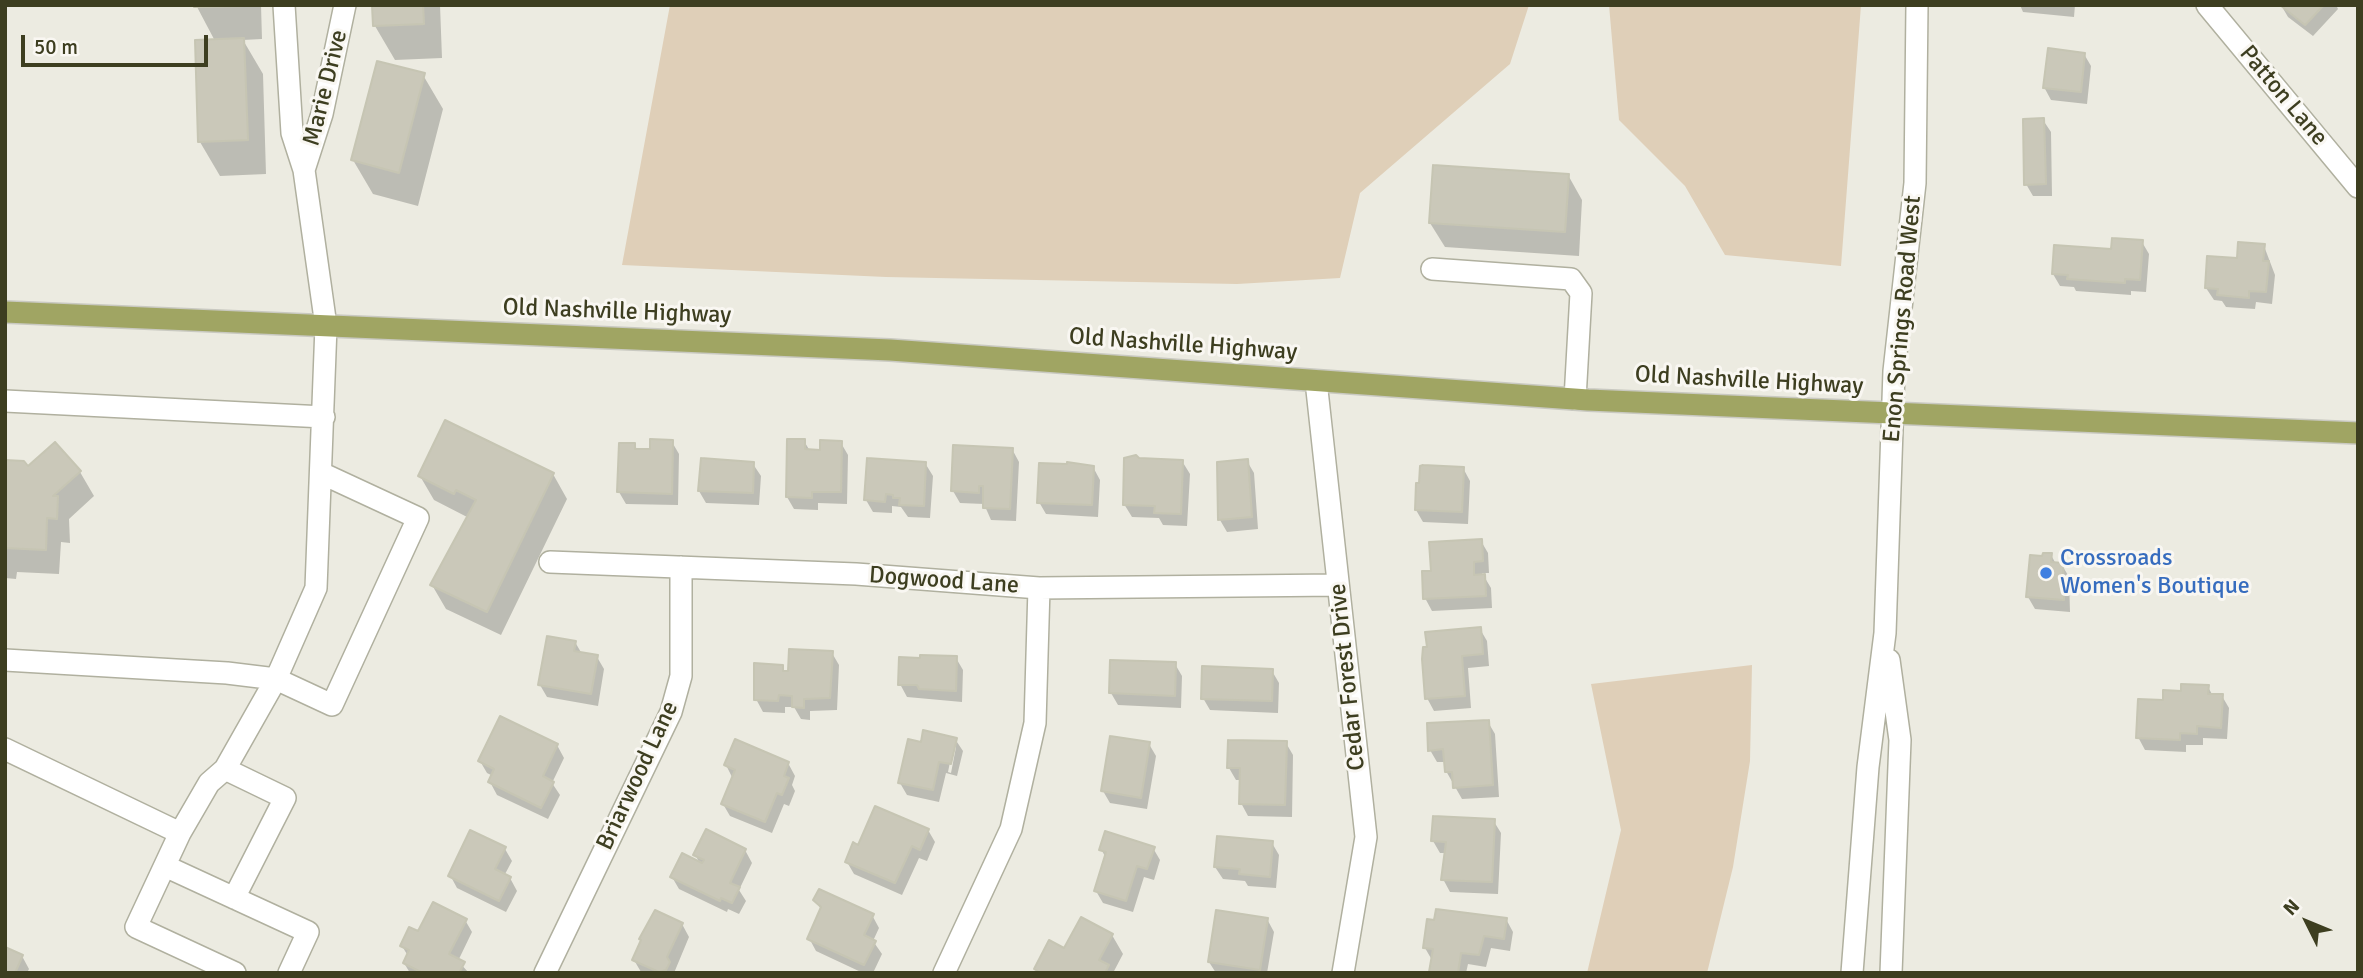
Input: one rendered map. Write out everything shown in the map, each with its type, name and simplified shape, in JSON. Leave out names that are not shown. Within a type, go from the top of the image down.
[{"type":"main road","name":"Old Nashville Highway","points":[[5,312],[890,350],[1575,399],[2358,433]]},
{"type":"street","name":"Marie Drive","points":[[235,973],[136,927],[180,833],[209,783],[225,769],[276,680],[316,588],[326,326],[304,170],[292,133],[285,5]]},
{"type":"street","name":"Marie Drive","points":[[304,170],[322,114],[345,5]]},
{"type":"street","name":"Enon Springs Road West","points":[[1852,973],[1868,766],[1885,633],[1892,414],[1915,183],[1917,5]]},
{"type":"street","name":"Patton Lane","points":[[2207,5],[2358,187]]},
{"type":"street","points":[[1432,269],[1572,279],[1581,293],[1575,399]]},
{"type":"street","name":"Cedar Forest Drive","points":[[1315,381],[1366,837],[1343,973]]},
{"type":"street","points":[[5,401],[324,417]]},
{"type":"street","points":[[5,660],[227,673],[276,680],[332,705],[418,518],[321,473]]},
{"type":"street","name":"Dogwood Lane","points":[[550,562],[856,574],[1039,588],[1338,585]]},
{"type":"street","name":"Briarwood Lane","points":[[545,973],[671,712],[681,676],[681,567]]},
{"type":"street","points":[[944,973],[1011,829],[1035,723],[1039,588]]},
{"type":"street","name":"Enon Springs Road West","points":[[1885,633],[1900,740],[1891,973]]},
{"type":"street","points":[[5,749],[180,833]]},
{"type":"street","points":[[225,769],[285,798],[234,898]]},
{"type":"street","points":[[165,866],[308,932],[289,973]]},
{"type":"shaded area","points":[[670,5],[1529,5],[1510,64],[1360,193],[1340,278],[1237,284],[886,277],[622,265]]},
{"type":"shaded area","points":[[1609,5],[1861,5],[1841,266],[1725,255],[1685,186],[1619,120]]},
{"type":"shaded area","points":[[1752,665],[1750,761],[1733,867],[1707,973],[1587,973],[1621,830],[1591,684]]},
{"type":"building","points":[[244,5],[244,6],[194,7]]},
{"type":"building","points":[[372,5],[423,5],[424,24],[373,26]]},
{"type":"building","points":[[2280,5],[2324,5],[2305,25]]},
{"type":"building","points":[[244,38],[248,140],[198,142],[195,40]]},
{"type":"building","points":[[2048,48],[2085,53],[2081,92],[2043,88]]},
{"type":"building","points":[[377,61],[425,73],[399,173],[351,160]]},
{"type":"building","points":[[2044,118],[2046,184],[2024,185],[2023,119]]},
{"type":"building","points":[[1433,165],[1569,174],[1565,232],[1429,223]]},
{"type":"building","points":[[2112,238],[2143,240],[2140,280],[2125,279],[2125,283],[2067,279],[2068,275],[2052,274],[2054,245],[2111,249]]},
{"type":"building","points":[[2238,242],[2265,244],[2263,261],[2269,261],[2266,292],[2249,291],[2249,298],[2217,295],[2218,289],[2205,288],[2207,256],[2237,258]]},
{"type":"building","points":[[445,420],[554,473],[487,612],[430,585],[476,500],[456,490],[454,494],[418,476]]},
{"type":"building","points":[[650,439],[673,440],[672,494],[617,492],[619,443],[635,443],[635,449],[650,449]]},
{"type":"building","points":[[787,439],[805,439],[805,449],[820,450],[820,440],[842,441],[841,492],[812,492],[812,498],[786,497]]},
{"type":"building","points":[[55,442],[81,471],[53,496],[58,496],[57,519],[47,518],[46,550],[5,548],[5,460],[24,461],[28,466]]},
{"type":"building","points":[[953,445],[1013,448],[1010,509],[983,508],[983,486],[979,486],[979,493],[951,491]]},
{"type":"building","points":[[1136,455],[1139,458],[1183,460],[1181,514],[1154,513],[1155,506],[1123,505],[1124,458]]},
{"type":"building","points":[[701,458],[754,462],[753,493],[698,491]]},
{"type":"building","points":[[867,458],[926,462],[924,506],[899,505],[900,498],[886,494],[885,502],[864,500]]},
{"type":"building","points":[[1248,459],[1252,517],[1218,520],[1217,462]]},
{"type":"building","points":[[1067,462],[1094,466],[1092,505],[1037,503],[1039,463]]},
{"type":"building","points":[[1420,466],[1464,467],[1462,512],[1415,510],[1416,483],[1419,483]]},
{"type":"building","points":[[1482,539],[1483,561],[1474,562],[1474,575],[1485,574],[1486,596],[1423,599],[1422,571],[1431,571],[1429,542]]},
{"type":"building","name":"Crossroads Women's Boutique","points":[[2043,553],[2052,553],[2051,562],[2063,563],[2064,600],[2026,597],[2030,555],[2042,556]]},
{"type":"building","points":[[1481,627],[1483,654],[1462,656],[1465,696],[1425,699],[1422,659],[1423,647],[1427,647],[1425,632]]},
{"type":"building","points":[[547,636],[576,641],[574,651],[598,655],[591,694],[538,685]]},
{"type":"building","points":[[789,649],[833,651],[830,698],[804,699],[804,708],[792,707],[792,696],[779,695],[778,701],[754,700],[754,663],[783,665],[783,671],[788,671]]},
{"type":"building","points":[[920,655],[957,656],[956,691],[898,685],[899,657],[920,658]]},
{"type":"building","points":[[1110,660],[1176,662],[1175,696],[1109,693]]},
{"type":"building","points":[[1202,666],[1273,669],[1272,701],[1201,699]]},
{"type":"building","points":[[2181,684],[2209,685],[2208,694],[2223,694],[2221,728],[2197,726],[2197,734],[2180,733],[2180,740],[2136,738],[2138,699],[2163,700],[2163,690],[2181,691]]},
{"type":"building","points":[[500,716],[558,744],[543,776],[554,782],[541,808],[488,782],[494,769],[478,761]]},
{"type":"building","points":[[1489,720],[1493,785],[1453,788],[1452,772],[1445,772],[1443,749],[1428,751],[1427,723]]},
{"type":"building","points":[[923,730],[957,738],[951,764],[939,762],[933,790],[898,783],[908,739],[921,742]]},
{"type":"building","points":[[1110,736],[1150,742],[1141,798],[1101,791]]},
{"type":"building","points":[[735,739],[789,762],[784,776],[789,778],[782,795],[777,793],[765,822],[721,804],[735,770],[724,765]]},
{"type":"building","points":[[1228,740],[1287,741],[1285,805],[1239,804],[1240,768],[1227,768]]},
{"type":"building","points":[[875,806],[929,829],[920,850],[912,846],[895,883],[845,862],[853,842],[858,845]]},
{"type":"building","points":[[1433,816],[1495,819],[1492,882],[1441,880],[1446,842],[1431,841]]},
{"type":"building","points":[[706,829],[746,849],[730,883],[740,887],[732,903],[721,898],[720,901],[670,877],[682,853],[702,863],[704,860],[693,855]]},
{"type":"building","points":[[470,830],[506,847],[495,869],[511,877],[499,901],[448,876]]},
{"type":"building","points":[[1105,831],[1155,847],[1147,869],[1137,866],[1126,901],[1094,891],[1106,852],[1099,850]]},
{"type":"building","points":[[1217,836],[1273,841],[1270,877],[1239,874],[1240,869],[1214,867]]},
{"type":"building","points":[[819,889],[874,914],[864,935],[876,941],[864,965],[807,939],[821,907],[813,900]]},
{"type":"building","points":[[433,902],[467,919],[449,954],[465,962],[459,973],[423,973],[403,963],[409,950],[400,946],[409,927],[418,931]]},
{"type":"building","points":[[1436,909],[1507,918],[1504,939],[1484,936],[1479,955],[1461,953],[1458,973],[1429,972],[1433,949],[1423,948],[1427,919],[1434,920]]},
{"type":"building","points":[[655,910],[683,923],[667,957],[670,962],[666,970],[659,972],[632,960],[641,940],[639,939]]},
{"type":"building","points":[[1216,910],[1268,918],[1260,970],[1208,962]]},
{"type":"building","points":[[1081,917],[1113,934],[1099,960],[1109,965],[1105,973],[1041,973],[1034,969],[1049,940],[1064,948]]},
{"type":"building","points":[[5,947],[23,955],[15,973],[5,973]]},
{"type":"place","name":"Crossroads Women's Boutique","points":[[2046,573]]}]
